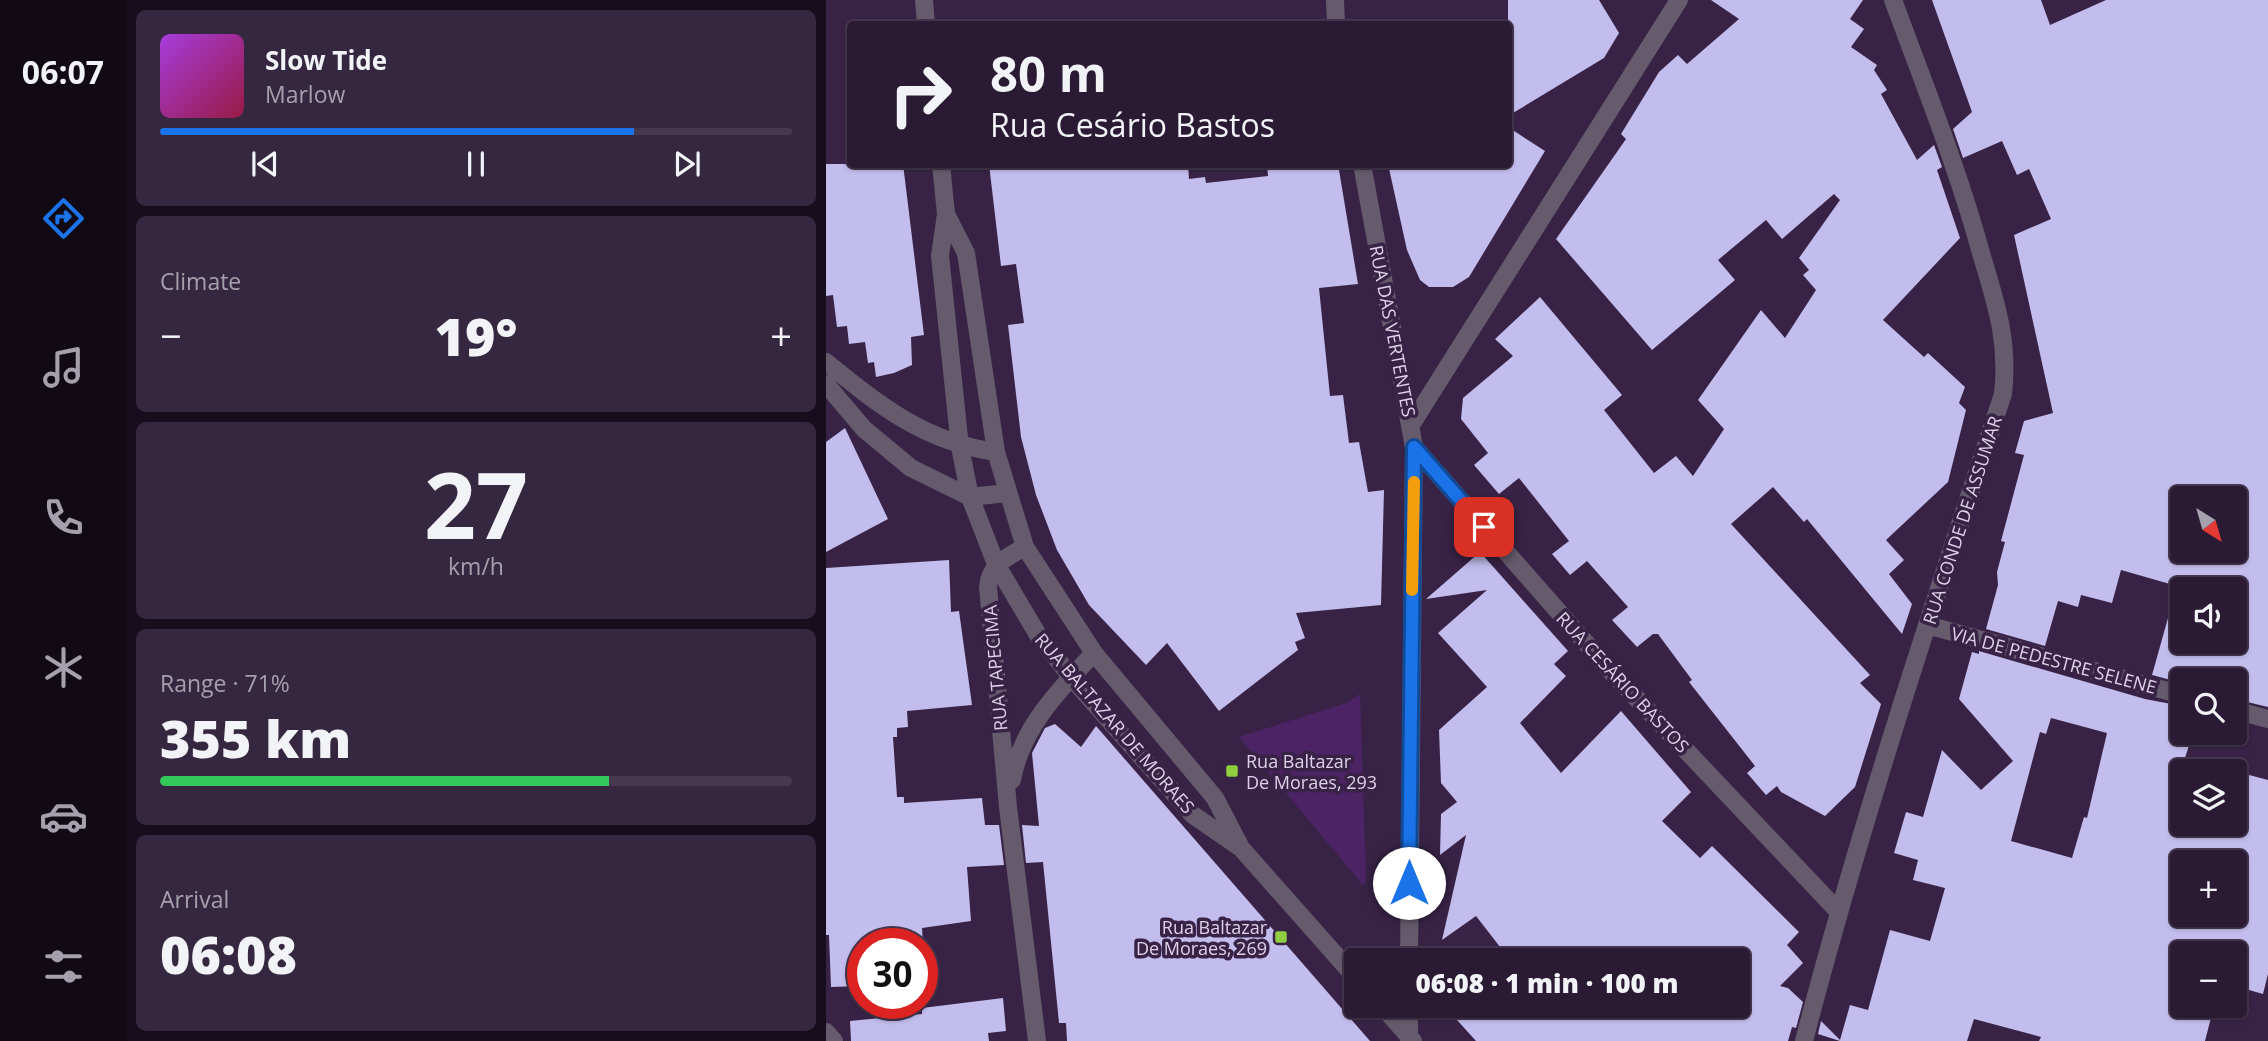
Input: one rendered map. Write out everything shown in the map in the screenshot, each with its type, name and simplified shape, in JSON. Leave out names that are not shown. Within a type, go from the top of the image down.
[{"type":"street","points":[[924,0],[926,21]]},
{"type":"street","points":[[1335,0],[1336,21]]},
{"type":"street","points":[[1411,425],[1679,0]]},
{"type":"street","name":"RUA CONDE DE ASSUMAR","points":[[1804,1041],[1838,911],[1927,625],[2004,394],[2007,361],[2004,332],[1968,207],[1933,100],[1893,0]]},
{"type":"street","name":"RUA BALTAZAR DE MORAES","points":[[941,168],[946,214],[940,256],[960,447],[970,497],[996,564],[1038,635],[1071,677],[1193,815],[1241,848]]},
{"type":"street","name":"RUA DAS VERTENTES","points":[[1363,168],[1414,447],[1409,948]]},
{"type":"street","name":"RUA BALTAZAR DE MORAES","points":[[946,214],[966,253],[996,452],[1025,547],[1094,653],[1211,792],[1241,848],[1344,964]]},
{"type":"street","points":[[826,362],[905,421],[960,447],[996,452]]},
{"type":"street","points":[[826,384],[864,429],[889,453],[935,482],[970,497],[1007,493]]},
{"type":"street","name":"RUA CESÁRIO BASTOS","points":[[1414,447],[1607,667],[1838,911]]},
{"type":"street","points":[[996,564],[1025,547]]},
{"type":"street","name":"RUA TAPECIMA","points":[[996,564],[989,577],[988,587],[1007,807],[1037,1041]]},
{"type":"street","name":"VIA DE PEDESTRE SELENE","points":[[1927,625],[2170,692]]},
{"type":"street","name":"RUA TAPECIMA","points":[[1007,807],[1016,759],[1031,725],[1094,653]]},
{"type":"street","points":[[2247,713],[2268,719]]},
{"type":"street","points":[[1392,1018],[1410,1040]]},
{"type":"street","points":[[1409,1018],[1410,1040]]},
{"type":"street","points":[[826,1032],[834,1041]]},
{"type":"shaded area","points":[[1360,694],[1366,882],[1363,885],[1239,737],[1346,703]]},
{"type":"building","points":[[1508,0],[1599,0],[1619,33],[1604,58],[1512,114],[1512,21],[1508,21]]},
{"type":"building","points":[[1711,0],[1863,0],[1850,19],[1864,29],[1851,47],[1877,65],[1874,70],[1887,90],[1881,94],[1917,160],[1934,145],[1942,167],[1937,170],[1960,238],[1883,320],[1924,357],[1928,353],[1965,387],[1959,403],[1966,410],[1948,482],[1886,540],[1904,560],[1889,574],[1912,604],[1902,634],[1807,519],[1804,522],[1773,487],[1731,524],[1870,675],[1860,683],[1881,704],[1855,787],[1825,816],[1781,792],[1777,786],[1766,795],[1747,773],[1755,766],[1689,682],[1692,680],[1658,634],[1653,634],[1637,647],[1612,620],[1628,607],[1587,561],[1570,575],[1552,554],[1569,541],[1519,478],[1499,494],[1474,465],[1488,453],[1461,419],[1463,398],[1513,356],[1495,339],[1540,297],[1622,395],[1604,410],[1654,473],[1676,456],[1693,476],[1724,429],[1698,400],[1761,310],[1785,338],[1816,290],[1803,275],[1809,270],[1799,258],[1840,200],[1834,194],[1782,239],[1766,220],[1718,260],[1735,280],[1652,350],[1556,239],[1626,139],[1621,134],[1659,72],[1678,55],[1687,64],[1739,19]]},
{"type":"building","points":[[1932,0],[2041,0],[2050,25],[2106,0],[2268,0],[2268,707],[2247,702],[2247,668],[2170,668],[2170,680],[2152,675],[2170,611],[2170,654],[2247,654],[2247,577],[2170,577],[2170,584],[2121,570],[2112,603],[2081,595],[2078,607],[2058,601],[2045,646],[1986,629],[1998,585],[1997,572],[2005,542],[2001,541],[2024,455],[2015,453],[2024,421],[2053,413],[2014,235],[2051,219],[2029,169],[2017,175],[2002,141],[1963,158],[1953,129],[1972,112]]},
{"type":"building","points":[[1512,130],[1545,151],[1469,277],[1453,287],[1429,287],[1420,280],[1407,250],[1389,168],[1512,168]]},
{"type":"building","points":[[826,164],[847,164],[847,168],[903,168],[924,335],[911,337],[912,365],[876,377],[874,362],[868,363],[865,342],[849,344],[847,326],[837,327],[833,295],[826,296]]},
{"type":"building","points":[[989,168],[1188,168],[1189,179],[1205,177],[1206,183],[1268,176],[1267,168],[1339,168],[1358,284],[1319,288],[1330,396],[1343,395],[1349,443],[1359,442],[1368,492],[1384,490],[1381,605],[1296,613],[1305,638],[1295,642],[1298,650],[1219,711],[1167,643],[1146,665],[1089,605],[1057,550],[1036,495],[1021,437],[1008,325],[1024,323],[1016,264],[1001,266]]},
{"type":"building","points":[[845,428],[888,519],[826,552],[826,442]]},
{"type":"building","points":[[1480,552],[1568,651],[1554,664],[1566,676],[1520,723],[1561,773],[1621,711],[1691,792],[1662,821],[1700,858],[1712,846],[1799,932],[1787,945],[1803,963],[1780,986],[1788,988],[1803,1002],[1796,1028],[1792,1027],[1788,1041],[1476,1041],[1455,1018],[1750,1018],[1750,948],[1501,948],[1476,916],[1442,940],[1466,835],[1440,855],[1441,814],[1457,802],[1441,783],[1439,730],[1487,687],[1438,633],[1487,590],[1426,599]]},
{"type":"building","points":[[949,560],[951,612],[959,611],[972,705],[907,711],[908,727],[897,728],[897,737],[893,737],[897,797],[904,797],[904,803],[982,798],[985,825],[999,825],[1004,865],[967,867],[971,921],[922,928],[847,928],[847,986],[831,987],[829,935],[826,935],[826,568]]},
{"type":"building","points":[[1979,651],[2170,704],[2170,745],[2189,745],[2185,758],[2189,759],[2170,759],[2170,836],[2247,836],[2247,774],[2268,780],[2268,974],[2263,994],[2247,989],[2247,941],[2170,941],[2170,1018],[2211,1018],[2205,1041],[2039,1041],[2041,1037],[1974,1019],[1967,1041],[1840,1041],[1818,1034],[1821,1021],[1840,1040],[1850,1005],[1868,1010],[1890,930],[1930,941],[1945,888],[1913,880],[1918,860],[1894,853],[1906,812],[1923,817],[1942,750],[1981,790],[2013,761],[1959,699],[1972,652],[1979,654]],"holes":[[[2051,718],[2107,733],[2087,818],[2084,817],[2072,858],[2011,841],[2040,732],[2046,734]]]},
{"type":"building","points":[[1055,724],[1081,747],[1096,726],[1344,1011],[1344,1018],[1350,1018],[1370,1041],[1067,1041],[1066,1023],[1059,1023],[1043,862],[1026,863],[1022,825],[1039,826],[1032,753],[1045,728]]},
{"type":"building","points":[[1003,998],[1006,1031],[988,1033],[989,1041],[851,1041],[850,1021],[938,1019],[938,1006]]},
{"type":"slow traffic","points":[[1412,590],[1414,482]]},
{"type":"place","name":"Rua Baltazar De Moraes, 293","points":[[1232,771]]},
{"type":"place","name":"Rua Baltazar De Moraes, 269","points":[[1281,937]]},
{"type":"route","points":[[1409,883],[1414,447],[1484,527]]}]
